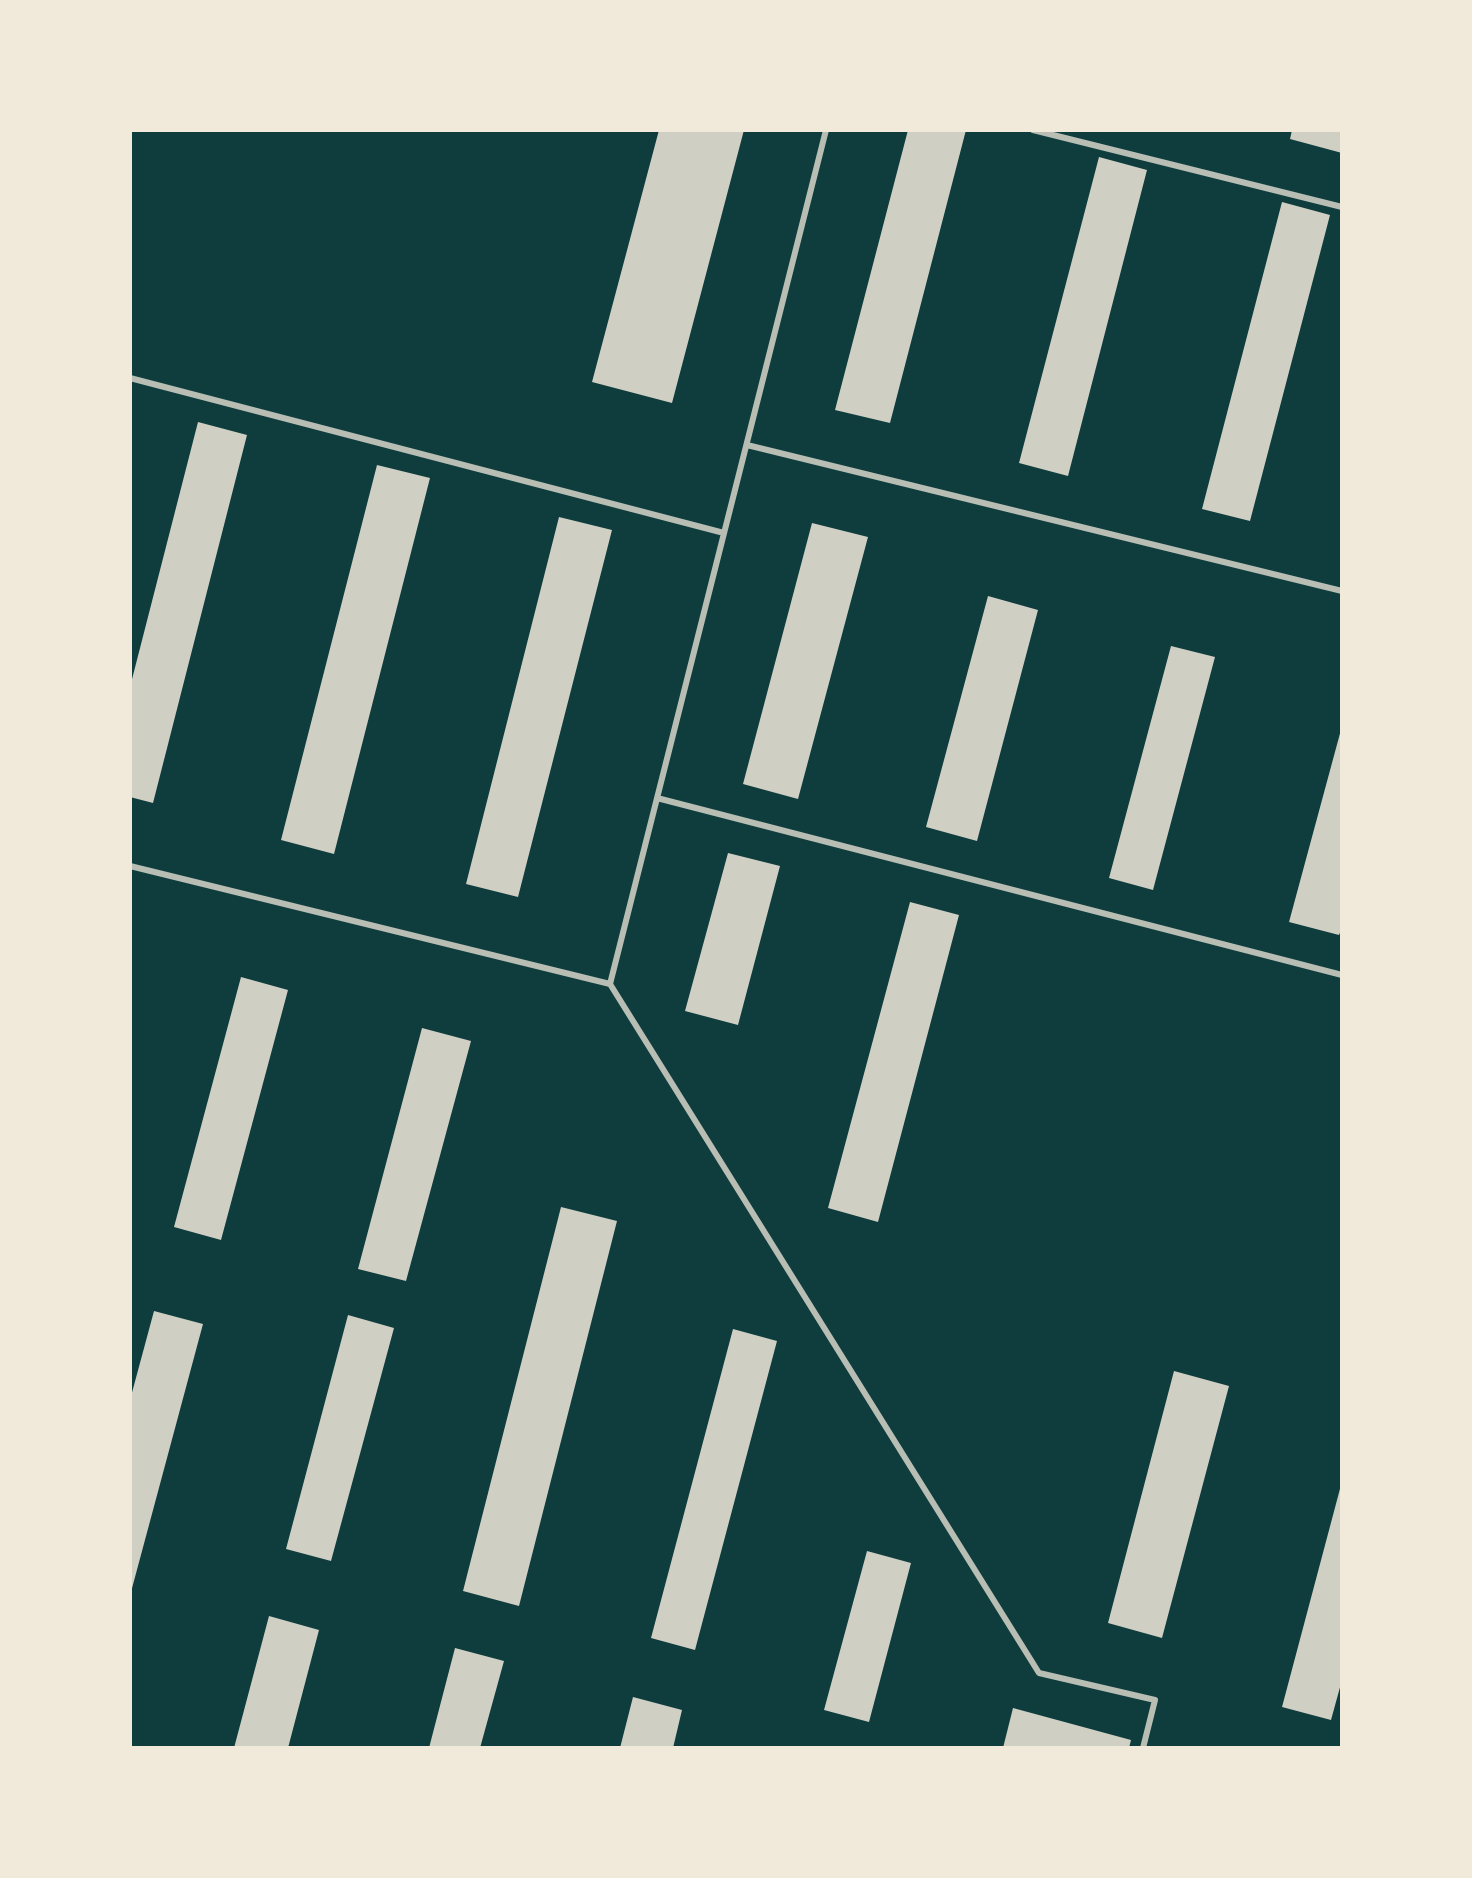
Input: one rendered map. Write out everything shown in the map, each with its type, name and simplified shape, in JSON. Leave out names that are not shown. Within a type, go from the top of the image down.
[{"type":"street","points":[[610,984],[826,130]]},
{"type":"street","points":[[1033,130],[1341,207]]},
{"type":"street","points":[[130,378],[724,533]]},
{"type":"street","points":[[747,445],[1341,591]]},
{"type":"street","points":[[657,798],[1341,975]]},
{"type":"street","points":[[130,866],[610,984],[1039,1673],[1155,1700],[1143,1748]]},
{"type":"building","points":[[659,130],[744,130],[672,403],[592,382]]},
{"type":"building","points":[[908,130],[966,130],[890,423],[835,410]]},
{"type":"building","points":[[1292,130],[1342,130],[1342,153],[1290,139]]},
{"type":"building","points":[[1099,157],[1147,170],[1068,476],[1019,463]]},
{"type":"building","points":[[1282,202],[1330,215],[1250,521],[1202,509]]},
{"type":"building","points":[[198,422],[247,435],[153,803],[130,797],[130,687]]},
{"type":"building","points":[[377,465],[430,478],[334,854],[281,840]]},
{"type":"building","points":[[559,517],[612,530],[518,897],[466,884]]},
{"type":"building","points":[[812,523],[868,537],[798,799],[743,784]]},
{"type":"building","points":[[988,596],[1038,610],[977,841],[926,827]]},
{"type":"building","points":[[1171,646],[1215,657],[1153,890],[1109,878]]},
{"type":"building","points":[[1342,726],[1342,928],[1339,935],[1289,922]]},
{"type":"building","points":[[728,853],[780,866],[738,1025],[685,1011]]},
{"type":"building","points":[[910,902],[959,915],[878,1222],[828,1208]]},
{"type":"building","points":[[241,977],[288,990],[221,1240],[174,1227]]},
{"type":"building","points":[[422,1028],[471,1041],[406,1281],[358,1269]]},
{"type":"building","points":[[561,1207],[617,1221],[519,1606],[463,1591]]},
{"type":"building","points":[[154,1311],[203,1324],[131,1592],[130,1400]]},
{"type":"building","points":[[348,1315],[394,1328],[331,1561],[286,1549]]},
{"type":"building","points":[[733,1329],[777,1341],[695,1650],[651,1638]]},
{"type":"building","points":[[1174,1371],[1229,1386],[1162,1638],[1108,1623]]},
{"type":"building","points":[[1341,1485],[1342,1680],[1331,1720],[1282,1707]]},
{"type":"building","points":[[867,1551],[911,1563],[869,1722],[824,1710]]},
{"type":"building","points":[[269,1616],[319,1630],[288,1748],[234,1748]]},
{"type":"building","points":[[455,1648],[504,1661],[480,1748],[429,1748]]},
{"type":"building","points":[[633,1697],[682,1710],[673,1748],[620,1748]]},
{"type":"building","points":[[1013,1708],[1131,1740],[1129,1748],[1003,1748]]}]
